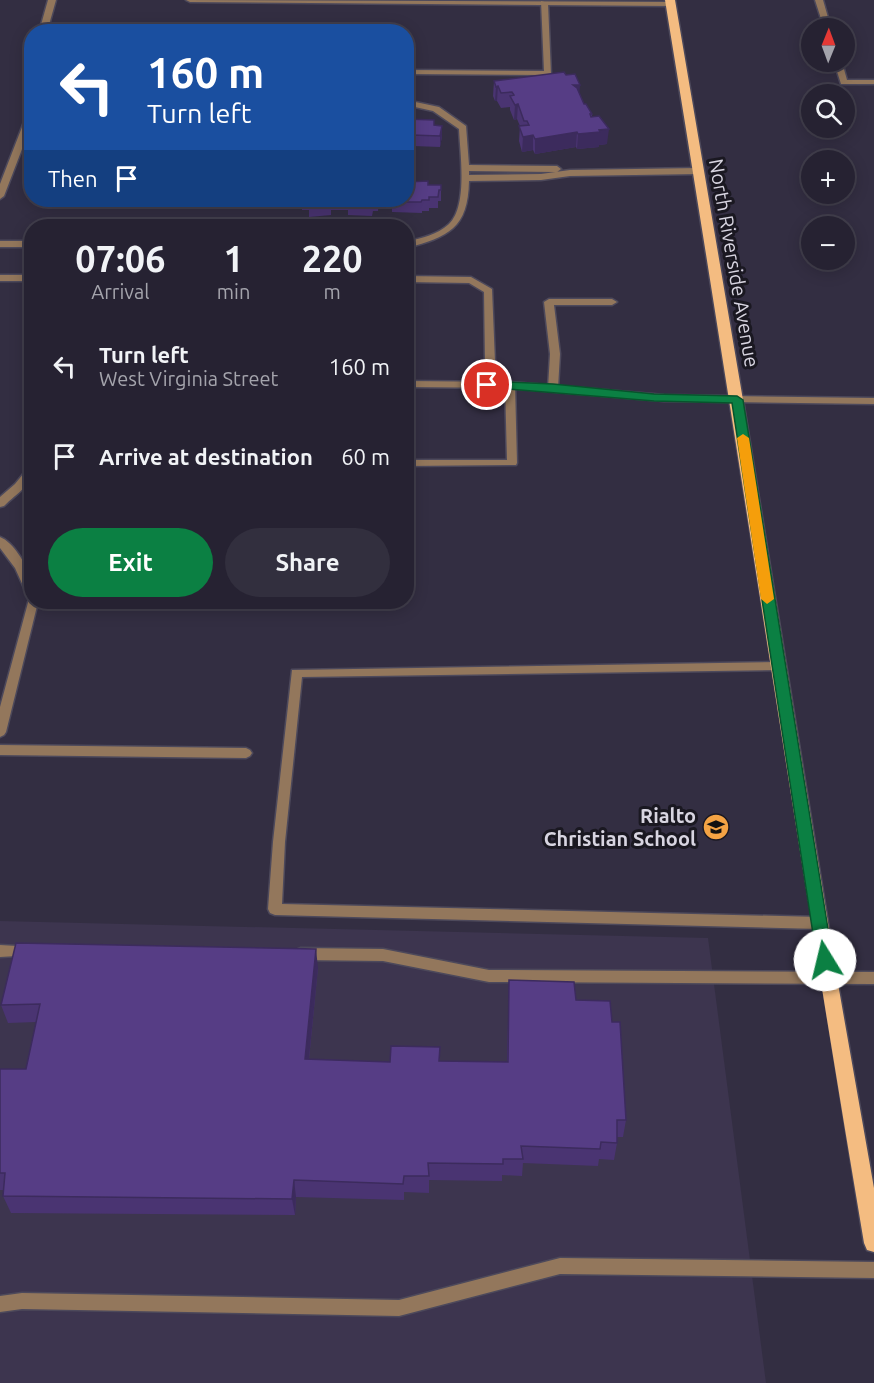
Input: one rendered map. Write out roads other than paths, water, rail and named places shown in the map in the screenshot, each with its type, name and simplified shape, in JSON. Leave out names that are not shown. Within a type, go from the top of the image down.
[{"type":"main road","name":"North Riverside Avenue","points":[[670,2],[737,400],[828,978],[874,1243]]},
{"type":"street","points":[[45,24],[52,0]]},
{"type":"street","points":[[190,0],[670,2]]},
{"type":"street","points":[[819,0],[825,18]]},
{"type":"street","points":[[414,72],[548,73],[544,3]]},
{"type":"street","points":[[841,72],[844,82],[874,82]]},
{"type":"street","points":[[414,104],[436,109],[463,128],[466,173],[466,188],[457,220],[436,236],[414,243]]},
{"type":"street","points":[[0,196],[24,132]]},
{"type":"street","points":[[466,173],[541,177],[570,173],[699,171]]},
{"type":"street","points":[[0,244],[24,244]]},
{"type":"street","points":[[0,278],[24,278]]},
{"type":"street","points":[[414,279],[471,280],[489,291],[490,362],[487,385]]},
{"type":"street","points":[[553,388],[555,354],[549,302],[612,302]]},
{"type":"street","points":[[414,384],[510,385],[654,398],[874,401]]},
{"type":"street","points":[[414,463],[512,463],[510,385]]},
{"type":"street","points":[[0,503],[24,480]]},
{"type":"street","points":[[0,541],[11,552],[24,572]]},
{"type":"street","points":[[0,732],[30,609]]},
{"type":"street","points":[[778,666],[296,673],[275,909],[819,923]]},
{"type":"street","points":[[0,750],[246,753]]},
{"type":"street","points":[[0,951],[42,951]]},
{"type":"street","points":[[289,954],[383,954],[489,976],[874,978]]},
{"type":"street","points":[[0,1304],[22,1301],[399,1308],[560,1266],[874,1270]]},
{"type":"place","name":"Rialto Christian School","points":[[716,827]]}]
